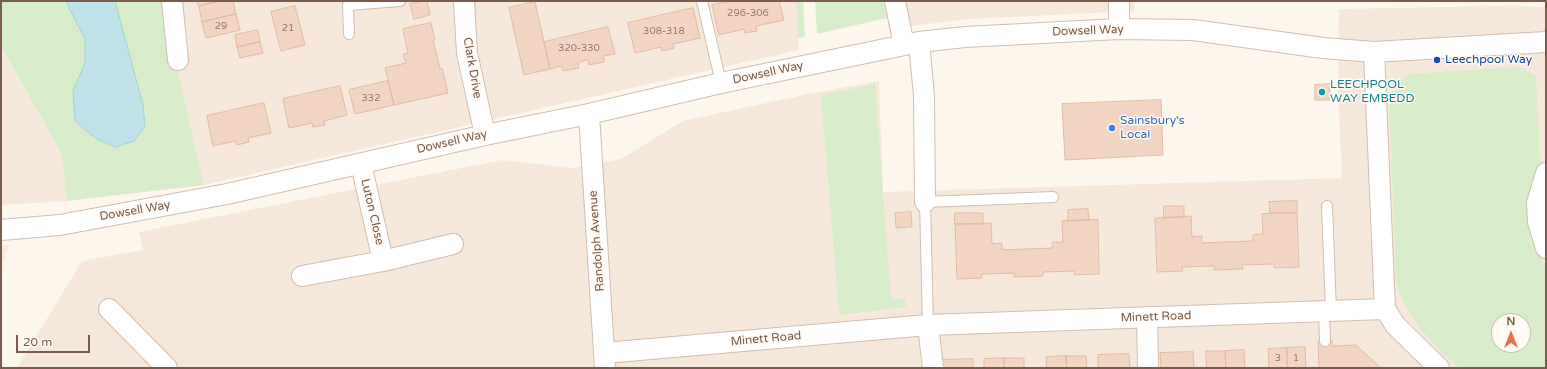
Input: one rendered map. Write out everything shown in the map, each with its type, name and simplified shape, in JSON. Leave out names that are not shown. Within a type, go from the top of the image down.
[{"type":"street","points":[[172,1],[178,60]]},
{"type":"street","name":"Clark Drive","points":[[464,1],[467,53],[485,134]]},
{"type":"street","points":[[895,1],[912,43],[924,96],[926,202]]},
{"type":"street","points":[[1119,1],[1119,29]]},
{"type":"street","name":"Dowsell Way","points":[[1,230],[67,224],[227,194],[485,134],[589,114],[721,83],[912,43],[965,37],[1119,29],[1193,30],[1323,48],[1374,52],[1546,42]]},
{"type":"street","points":[[1546,42],[1546,48]]},
{"type":"street","points":[[1374,52],[1385,309],[1396,326],[1439,368]]},
{"type":"street","name":"Randolph Avenue","points":[[589,114],[605,361]]},
{"type":"street","name":"Luton Close","points":[[361,164],[383,261]]},
{"type":"street","points":[[1546,173],[1537,203],[1538,222],[1546,248]]},
{"type":"street","name":"Luton Close","points":[[302,276],[383,261],[453,244]]},
{"type":"street","points":[[109,309],[167,368]]},
{"type":"street","name":"Minett Road","points":[[605,361],[928,325],[1385,309]]},
{"type":"street","points":[[1147,317],[1148,368]]},
{"type":"street","points":[[928,325],[933,368]]},
{"type":"lane","points":[[350,34],[348,6],[400,1]]},
{"type":"lane","points":[[702,1],[721,83]]},
{"type":"lane","points":[[928,325],[926,202],[1053,197]]},
{"type":"lane","points":[[1325,341],[1327,310],[1327,206]]},
{"type":"shaded area","points":[[162,1],[796,1],[799,50],[204,185]]},
{"type":"shaded area","points":[[883,1],[1134,1],[1134,11],[968,19],[889,29]]},
{"type":"shaded area","points":[[1498,6],[1546,7],[1546,368],[17,368],[82,261],[143,250],[139,232],[502,160],[571,168],[621,159],[683,121],[808,94],[879,81],[883,192],[1342,178],[1338,89],[1339,9]]},
{"type":"shaded area","points":[[1,46],[61,153],[67,201],[1,205]]},
{"type":"shaded area","points":[[9,245],[1,271],[1,246]]},
{"type":"green space","points":[[1,1],[162,1],[204,185],[67,201],[61,153],[1,46]]},
{"type":"green space","points":[[796,1],[803,1],[805,37],[798,38]]},
{"type":"green space","points":[[815,1],[883,1],[887,18],[817,34]]},
{"type":"green space","points":[[1517,67],[1536,75],[1540,162],[1532,192],[1534,241],[1546,267],[1546,368],[1459,368],[1429,339],[1420,328],[1400,294],[1396,280],[1389,92],[1400,90],[1400,85],[1404,77],[1409,74]]},
{"type":"green space","points":[[875,84],[891,299],[905,298],[906,307],[839,315],[821,95]]},
{"type":"water","points":[[67,1],[115,1],[143,105],[145,126],[134,141],[115,147],[95,138],[75,121],[73,91],[85,63],[85,39]]},
{"type":"building","points":[[197,1],[220,1],[199,6]]},
{"type":"building","points":[[220,1],[233,1],[236,14],[202,22],[199,6]]},
{"type":"building","points":[[427,1],[430,15],[414,19],[410,4]]},
{"type":"building","points":[[731,1],[779,1],[784,20],[756,26],[757,31],[745,33],[744,29],[719,35],[712,5]]},
{"type":"building","points":[[535,2],[550,69],[524,75],[509,8]]},
{"type":"building","points":[[295,6],[305,45],[281,51],[271,12]]},
{"type":"building","points":[[693,8],[700,38],[673,44],[674,48],[662,51],[661,47],[635,53],[628,23]]},
{"type":"building","points":[[236,14],[240,30],[206,38],[202,22]]},
{"type":"building","points":[[431,23],[435,40],[433,40],[440,69],[442,68],[448,93],[394,105],[385,68],[406,63],[403,54],[408,53],[403,29]]},
{"type":"building","points":[[608,27],[615,54],[603,56],[604,62],[589,65],[588,60],[578,62],[579,68],[563,71],[561,66],[550,69],[544,42]]},
{"type":"building","points":[[258,30],[260,42],[237,47],[235,35]]},
{"type":"building","points":[[260,42],[263,53],[240,58],[237,47]]},
{"type":"building","points":[[388,81],[394,105],[355,114],[349,90]]},
{"type":"building","name":"LEECHPOOL WAY EMBEDD","points":[[1330,84],[1330,100],[1315,100],[1315,85]]},
{"type":"building","points":[[340,86],[347,115],[324,121],[325,125],[313,127],[312,123],[289,128],[283,99]]},
{"type":"building","points":[[1161,100],[1163,155],[1065,160],[1062,104]]},
{"type":"building","points":[[264,103],[271,133],[248,138],[249,142],[237,145],[235,141],[213,146],[207,116]]},
{"type":"building","points":[[1297,201],[1297,213],[1270,213],[1269,202]]},
{"type":"building","points":[[1164,206],[1184,206],[1184,217],[1164,218]]},
{"type":"building","points":[[1088,209],[1089,220],[1068,221],[1068,210]]},
{"type":"building","points":[[911,212],[912,227],[896,228],[895,213]]},
{"type":"building","points":[[955,213],[983,213],[983,224],[955,224]]},
{"type":"building","points":[[1297,213],[1299,267],[1274,268],[1274,264],[1242,265],[1243,269],[1214,270],[1214,266],[1182,267],[1183,271],[1157,272],[1155,218],[1191,216],[1192,237],[1202,236],[1202,243],[1253,241],[1253,235],[1263,234],[1262,214]]},
{"type":"building","points":[[1098,220],[1099,274],[1074,275],[1074,271],[1043,272],[1043,276],[1014,277],[1014,273],[982,274],[982,278],[957,279],[955,224],[991,223],[992,244],[1002,243],[1002,250],[1053,248],[1052,242],[1063,242],[1062,221]]},
{"type":"building","points":[[1332,341],[1333,346],[1356,345],[1381,368],[1319,368],[1318,342]]},
{"type":"building","points":[[1305,347],[1306,368],[1287,368],[1287,348]]},
{"type":"building","points":[[1287,348],[1287,368],[1269,368],[1268,349]]},
{"type":"building","points":[[1244,350],[1245,368],[1226,368],[1225,351]]},
{"type":"building","points":[[1206,351],[1225,351],[1226,368],[1207,368]]},
{"type":"building","points":[[1193,352],[1194,368],[1161,368],[1160,353]]},
{"type":"building","points":[[1129,354],[1130,368],[1098,368],[1098,355]]},
{"type":"building","points":[[1066,356],[1086,356],[1087,368],[1067,368]]},
{"type":"building","points":[[1066,356],[1067,368],[1047,368],[1046,357]]},
{"type":"building","points":[[1004,358],[1024,358],[1024,368],[1004,368]]},
{"type":"building","points":[[1004,358],[1004,368],[984,368],[984,359]]},
{"type":"building","points":[[973,359],[973,368],[942,368],[942,360]]},
{"type":"place","name":"Leechpool Way","points":[[1437,60]]},
{"type":"place","name":"LEECHPOOL WAY EMBEDD","points":[[1322,92]]},
{"type":"place","name":"Sainsbury's Local","points":[[1112,128]]}]
